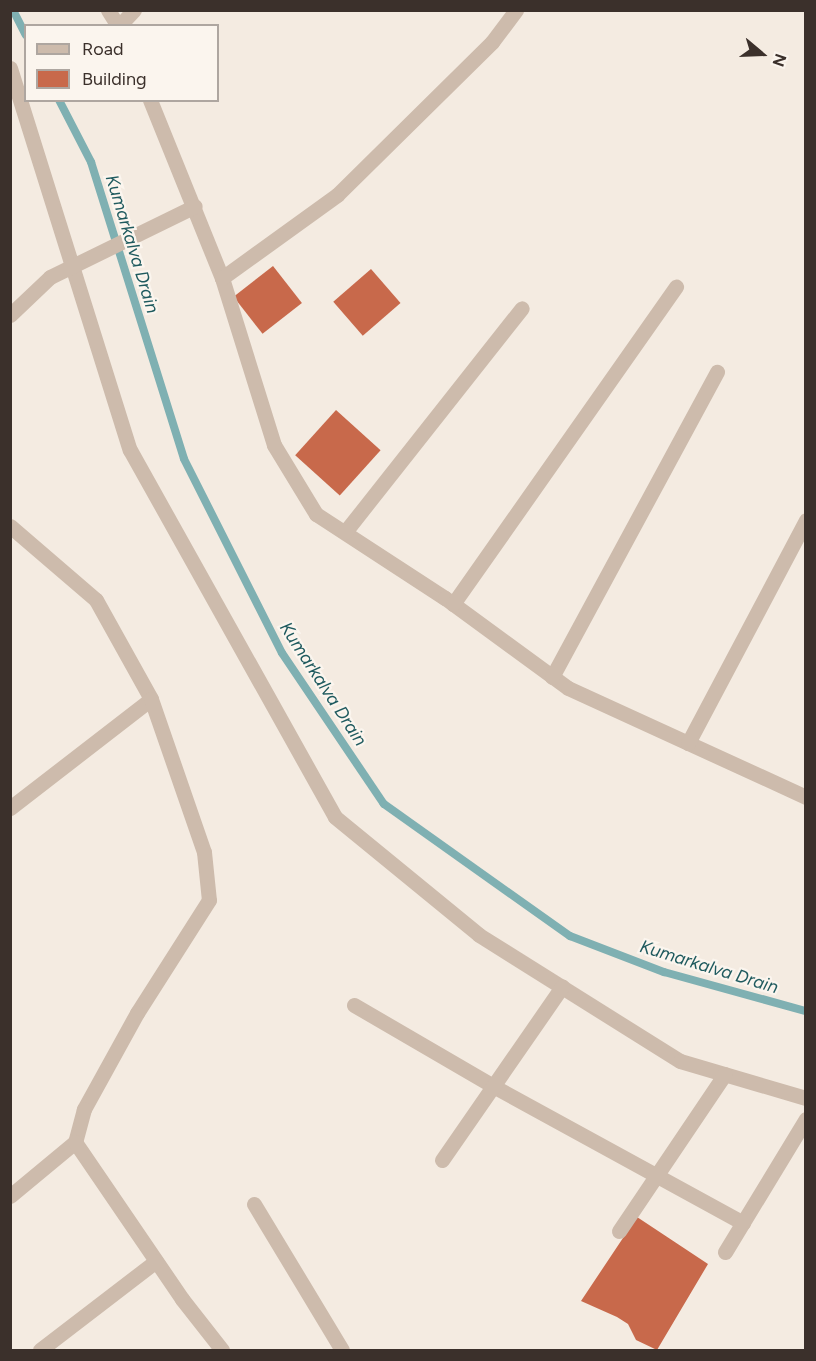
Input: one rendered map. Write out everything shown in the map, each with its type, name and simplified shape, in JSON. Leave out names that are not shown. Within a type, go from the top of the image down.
[{"type":"street","points":[[108,10],[117,24]]},
{"type":"street","points":[[120,24],[134,10]]},
{"type":"street","points":[[222,278],[337,195],[492,42],[516,10]]},
{"type":"street","points":[[10,68],[74,264],[130,450],[335,817],[479,935],[680,1061],[806,1098]]},
{"type":"street","points":[[151,102],[195,206],[222,278],[274,445],[316,514],[453,604],[568,688],[806,797]]},
{"type":"street","points":[[10,315],[50,277],[195,206]]},
{"type":"street","points":[[453,604],[676,287]]},
{"type":"street","points":[[345,532],[522,308]]},
{"type":"street","points":[[552,676],[717,372]]},
{"type":"street","points":[[688,743],[806,520]]},
{"type":"street","points":[[10,526],[96,600],[151,699],[204,852],[209,900],[137,1013],[84,1109],[75,1142],[10,1196]]},
{"type":"street","points":[[10,808],[151,699]]},
{"type":"street","points":[[442,1160],[562,987]]},
{"type":"street","points":[[354,1005],[493,1086],[743,1223]]},
{"type":"street","points":[[619,1231],[725,1074]]},
{"type":"street","points":[[725,1252],[806,1119]]},
{"type":"street","points":[[75,1142],[156,1261],[222,1350]]},
{"type":"street","points":[[254,1203],[342,1350]]},
{"type":"street","points":[[40,1350],[156,1261]]},
{"type":"building","points":[[273,266],[302,303],[263,334],[234,297]]},
{"type":"building","points":[[371,269],[401,303],[363,336],[333,302]]},
{"type":"building","points":[[336,410],[381,450],[340,495],[295,455]]},
{"type":"building","points":[[637,1217],[708,1264],[657,1350],[636,1340],[628,1324],[581,1301]]},
{"type":"waterway","name":"Kumarkalva Drain","points":[[13,10],[24,31]]},
{"type":"waterway","name":"Kumarkalva Drain","points":[[60,102],[91,162],[184,459],[282,653],[384,804],[570,936],[664,972],[806,1011]]}]
